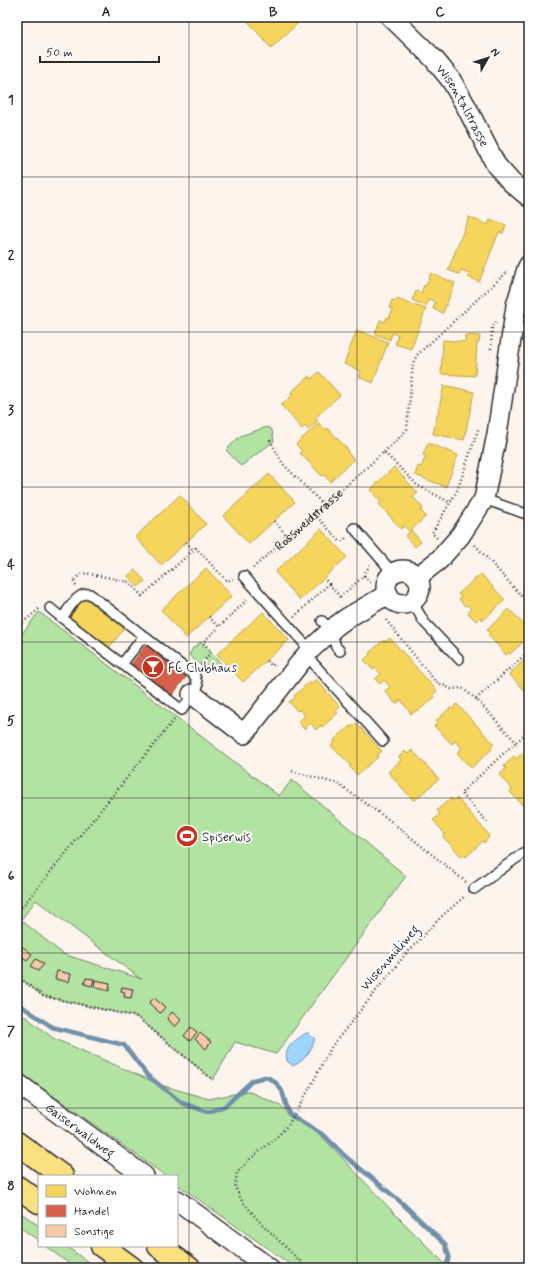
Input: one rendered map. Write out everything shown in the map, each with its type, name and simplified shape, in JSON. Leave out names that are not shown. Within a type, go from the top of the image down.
[{"type":"highway","points":[[17,1143],[61,1175]]},
{"type":"highway","points":[[17,1187],[38,1201]]},
{"type":"highway","points":[[103,1247],[132,1268]]},
{"type":"highway","points":[[160,1247],[189,1268]]},
{"type":"street","name":"Wisentalstrasse","points":[[391,17],[434,59],[451,80],[496,165],[511,182],[529,197]]},
{"type":"street","points":[[417,577],[439,560],[449,549],[460,536],[484,499],[518,327],[516,306],[526,269],[520,267]]},
{"type":"street","points":[[403,570],[408,571],[417,577],[420,588],[416,598],[412,601],[407,603],[396,602],[386,595],[386,583],[388,578],[393,573],[403,570]]},
{"type":"street","points":[[192,694],[244,734],[327,626],[386,595]]},
{"type":"street","name":"Gaiserwaldweg","points":[[17,1083],[143,1175]]},
{"type":"street","points":[[178,1201],[269,1268]]},
{"type":"lane","points":[[484,499],[529,515]]},
{"type":"lane","points":[[354,528],[393,573]]},
{"type":"lane","points":[[244,576],[287,624],[308,652],[383,741]]},
{"type":"lane","points":[[50,608],[62,618],[182,710],[198,686],[195,676],[90,594],[86,593],[81,595],[62,618]]},
{"type":"lane","points":[[412,601],[424,622],[459,659]]},
{"type":"lane","points":[[327,626],[336,647],[340,651]]},
{"type":"lane","points":[[122,664],[144,636]]},
{"type":"lane","points":[[474,889],[529,849]]},
{"type":"path","name":"Rossweidstrasse","points":[[244,576],[402,435],[407,429],[413,364],[418,355],[520,267]]},
{"type":"path","points":[[490,353],[492,326],[498,321],[518,327]]},
{"type":"path","points":[[449,549],[432,533],[457,492],[480,425]]},
{"type":"path","points":[[270,440],[283,464],[324,505]]},
{"type":"path","points":[[384,452],[418,485],[451,503]]},
{"type":"path","points":[[314,514],[341,542]]},
{"type":"path","points":[[274,521],[288,537]]},
{"type":"path","points":[[186,542],[193,550]]},
{"type":"path","points":[[475,545],[529,604]]},
{"type":"path","points":[[86,573],[129,582],[142,596],[196,548],[227,581],[244,576]]},
{"type":"path","points":[[340,597],[364,576],[386,595]]},
{"type":"path","points":[[324,578],[354,613]]},
{"type":"path","points":[[287,624],[329,584]]},
{"type":"path","points":[[202,664],[211,651],[203,642],[257,591]]},
{"type":"path","points":[[17,628],[38,610],[50,608]]},
{"type":"path","points":[[210,617],[219,627]]},
{"type":"path","points":[[386,620],[435,681],[451,689],[462,688],[476,699],[516,742]]},
{"type":"path","points":[[476,699],[529,651]]},
{"type":"path","points":[[22,907],[182,710]]},
{"type":"path","points":[[487,822],[460,793],[516,742],[526,734],[529,737]]},
{"type":"path","points":[[292,771],[338,784],[388,819],[474,889]]},
{"type":"path","name":"Wisenmüliweg","points":[[304,1268],[242,1201],[235,1187],[237,1173],[250,1159],[275,1139],[288,1124],[332,1046],[404,956],[442,916],[474,889]]},
{"type":"path","points":[[17,976],[43,996],[137,1017],[213,1080]]},
{"type":"green space","points":[[267,427],[272,430],[274,441],[241,466],[226,450],[240,436]]},
{"type":"green space","name":"Spiserwis","points":[[39,612],[279,796],[292,780],[406,876],[276,1054],[235,1042],[213,1080],[137,1017],[43,996],[17,976],[17,640]],"holes":[[[36,900],[140,978],[63,954],[21,920]]]},
{"type":"green space","points":[[201,642],[222,665],[215,672],[202,664],[199,664],[189,655],[193,648]]},
{"type":"green space","points":[[17,1010],[53,1038],[161,1085],[209,1099],[248,1091],[277,1104],[313,1127],[396,1215],[443,1262],[446,1268],[295,1268],[178,1185],[178,1175],[165,1175],[17,1070]]},
{"type":"green space","points":[[17,1210],[38,1225],[38,1240],[17,1225]]},
{"type":"green space","points":[[46,1247],[67,1247],[96,1268],[75,1268]]},
{"type":"water","points":[[306,1033],[309,1033],[315,1039],[304,1058],[293,1066],[287,1061],[287,1052],[291,1044]]},
{"type":"building: Wohnen","points":[[244,17],[305,17],[271,48]]},
{"type":"building: Wohnen","points":[[469,217],[488,225],[490,219],[506,225],[503,233],[499,232],[479,282],[468,277],[469,273],[461,270],[459,274],[448,270]]},
{"type":"building: Wohnen","points":[[431,273],[455,283],[443,313],[433,309],[435,302],[429,299],[426,306],[412,300],[416,291],[421,293],[424,285],[426,286]]},
{"type":"building: Wohnen","points":[[396,299],[426,309],[411,349],[395,344],[398,335],[392,333],[390,340],[375,334],[380,320],[385,322],[387,317],[389,318],[393,309],[389,308],[392,300],[395,301]]},
{"type":"building: Wohnen","points":[[357,330],[388,342],[373,383],[359,377],[361,371],[344,364]]},
{"type":"building: Wohnen","points":[[465,335],[480,336],[479,343],[477,343],[475,376],[441,374],[443,340],[465,342]]},
{"type":"building: Wohnen","points":[[319,372],[340,395],[315,418],[318,421],[308,430],[305,426],[302,429],[281,405],[293,395],[290,393],[309,376],[311,379]]},
{"type":"building: Wohnen","points":[[444,385],[474,392],[464,440],[433,434]]},
{"type":"building: Wohnen","points":[[319,423],[326,430],[328,428],[349,451],[347,452],[354,459],[330,482],[324,475],[322,476],[300,453],[302,451],[296,444]]},
{"type":"building: Wohnen","points":[[428,443],[458,455],[446,487],[415,475],[418,466],[421,467],[426,456],[423,455]]},
{"type":"building: Wohnen","points":[[394,467],[418,493],[413,497],[423,508],[421,511],[426,516],[411,530],[421,542],[415,547],[405,536],[410,532],[404,526],[401,529],[379,504],[381,502],[370,490]]},
{"type":"building: Wohnen","points":[[269,474],[295,502],[249,544],[223,516]]},
{"type":"building: Wohnen","points":[[180,495],[206,524],[161,565],[135,537]]},
{"type":"building: Wohnen","points":[[321,529],[347,557],[300,600],[275,572]]},
{"type":"building: Wohnen","points":[[206,568],[232,596],[186,638],[161,610]]},
{"type":"building: Wohnen","points":[[135,570],[145,581],[138,587],[128,576]]},
{"type":"building: Wohnen","points":[[481,574],[505,600],[483,620],[480,617],[476,621],[468,613],[471,609],[467,605],[465,606],[459,599],[461,597],[458,594]]},
{"type":"building: Wohnen","points":[[83,596],[124,629],[108,649],[67,616]]},
{"type":"building: Wohnen","points":[[509,609],[529,630],[529,637],[510,654],[509,653],[506,655],[488,635],[490,633],[487,630]]},
{"type":"building: Wohnen","points":[[263,612],[289,640],[243,682],[217,654]]},
{"type":"building: Wohnen","points":[[390,638],[437,691],[433,695],[435,697],[418,711],[417,710],[411,714],[401,700],[396,704],[385,691],[390,687],[384,680],[380,684],[375,679],[381,674],[375,668],[373,670],[364,660],[370,655],[369,653],[384,640],[385,642]]},
{"type":"building: Wohnen","points":[[529,656],[529,695],[509,674]]},
{"type":"building: Wohnen","points":[[316,679],[340,707],[336,711],[338,713],[322,727],[321,725],[316,730],[311,723],[304,729],[298,722],[305,716],[300,710],[297,711],[289,702],[295,698],[294,696],[309,682],[311,684]]},
{"type":"building: Wohnen","points":[[457,704],[494,744],[491,747],[492,749],[471,768],[457,753],[462,748],[455,741],[452,744],[434,726],[438,723],[436,721],[451,707],[452,709]]},
{"type":"building: Wohnen","points":[[356,723],[382,751],[377,755],[378,757],[357,775],[349,766],[351,765],[331,746],[335,741],[334,740],[350,726],[352,727]]},
{"type":"building: Wohnen","points":[[412,750],[439,779],[414,801],[388,772],[401,760],[399,757],[405,751],[407,754]]},
{"type":"building: Wohnen","points":[[522,753],[529,761],[528,811],[510,792],[512,789],[499,775],[506,769],[504,766],[514,756],[516,759]]},
{"type":"building: Wohnen","points":[[451,798],[453,801],[457,798],[489,835],[484,843],[483,841],[466,857],[465,855],[462,857],[443,837],[445,834],[433,820],[440,814],[437,810]]},
{"type":"building: Handel","points":[[146,645],[186,677],[170,698],[130,666]]},
{"type":"building: Sonstige","points":[[23,947],[32,954],[27,960],[18,954]]},
{"type":"building: Sonstige","points":[[36,959],[44,964],[38,971],[31,966]]},
{"type":"building: Sonstige","points":[[57,971],[71,974],[69,982],[55,979]]},
{"type":"building: Sonstige","points":[[86,978],[94,979],[92,986],[84,984]]},
{"type":"building: Sonstige","points":[[95,980],[110,983],[109,991],[94,987]]},
{"type":"building: Sonstige","points":[[122,987],[133,989],[131,998],[124,997],[125,992],[121,991]]},
{"type":"building: Sonstige","points":[[154,998],[165,1007],[160,1013],[149,1003]]},
{"type":"building: Sonstige","points":[[172,1012],[181,1020],[175,1027],[167,1018]]},
{"type":"building: Sonstige","points":[[191,1027],[197,1032],[190,1041],[184,1036]]},
{"type":"building: Sonstige","points":[[200,1033],[211,1042],[206,1049],[195,1039]]},
{"type":"waterway","points":[[17,1003],[52,1027],[124,1045],[147,1075],[182,1103],[208,1112],[225,1106],[253,1080],[265,1077],[271,1079],[282,1091],[289,1114],[325,1136],[345,1156],[402,1203],[445,1244],[449,1256],[446,1268]]},
{"type":"place","name":"FC Clubhaus","points":[[153,667]]},
{"type":"place","name":"Spiserwis","points":[[187,836]]}]
